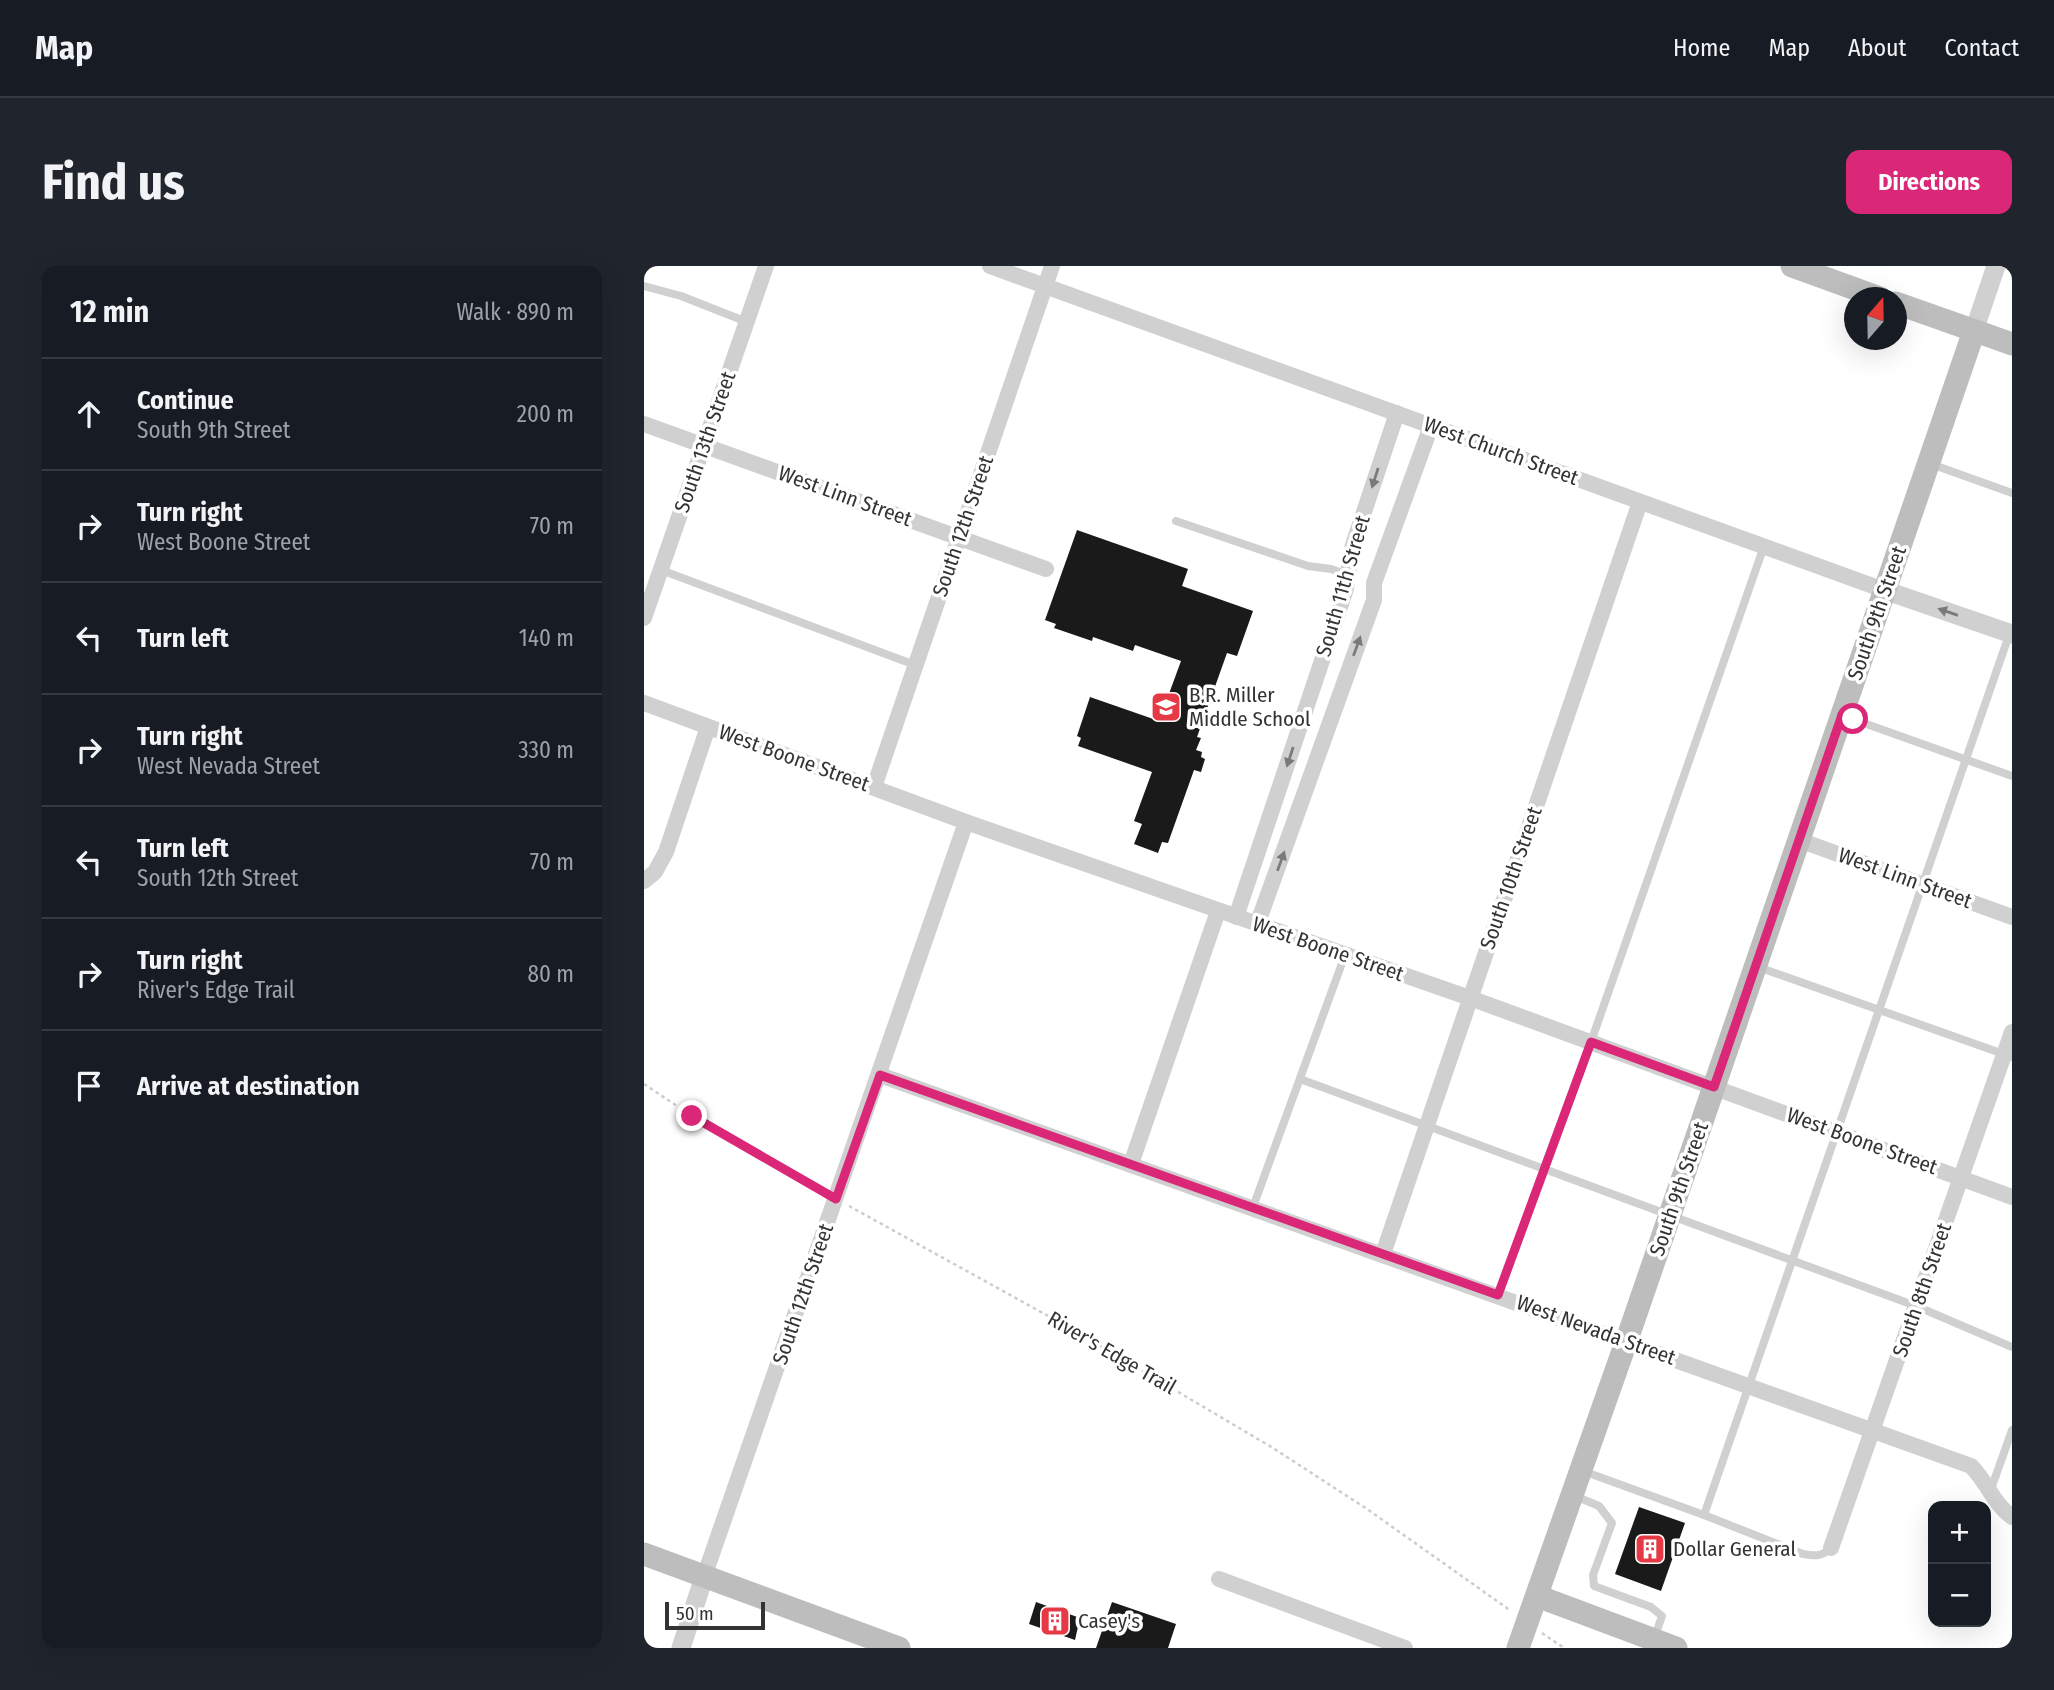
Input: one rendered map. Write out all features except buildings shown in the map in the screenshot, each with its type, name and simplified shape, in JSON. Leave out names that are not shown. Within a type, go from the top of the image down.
[{"type":"main road","points":[[1792,266],[1850,287]]},
{"type":"main road","points":[[1907,307],[2012,344]]},
{"type":"main road","name":"South 9th Street","points":[[1518,1648],[1973,331]]},
{"type":"main road","points":[[644,1554],[899,1648]]},
{"type":"main road","points":[[1536,1596],[1676,1648]]},
{"type":"street","name":"South 13th Street","points":[[644,618],[766,266]]},
{"type":"street","name":"West Church Street","points":[[990,266],[1884,590],[2011,631]]},
{"type":"street","name":"South 12th Street","points":[[874,787],[1052,266]]},
{"type":"street","points":[[1973,331],[1996,266]]},
{"type":"street","name":"South 11th Street","points":[[1236,917],[1342,602],[1352,551],[1397,413]]},
{"type":"street","name":"West Linn Street","points":[[644,424],[1046,569]]},
{"type":"street","name":"South 11th Street","points":[[1257,925],[1374,600],[1374,583],[1431,426]]},
{"type":"street","name":"South 10th Street","points":[[1383,1254],[1640,502]]},
{"type":"street","points":[[1348,575],[1374,583]]},
{"type":"street","name":"West Boone Street","points":[[644,703],[966,822],[1470,998],[2012,1197]]},
{"type":"street","points":[[644,881],[655,872],[666,852],[708,727]]},
{"type":"street","name":"South 12th Street","points":[[681,1648],[966,822]]},
{"type":"street","name":"West Linn Street","points":[[1799,840],[2012,917]]},
{"type":"street","points":[[1131,1164],[1218,911]]},
{"type":"street","name":"South 8th Street","points":[[1831,1548],[1961,1178],[2008,1056],[2012,1032]]},
{"type":"street","name":"West Nevada Street","points":[[880,1075],[1971,1466],[1984,1479],[1995,1503],[2012,1517]]},
{"type":"street","points":[[1219,1579],[1405,1648]]},
{"type":"lane","points":[[644,286],[681,296],[747,322]]},
{"type":"lane","points":[[1928,463],[2012,493]]},
{"type":"lane","points":[[1176,521],[1308,566],[1331,569],[1348,575]]},
{"type":"lane","points":[[1498,1295],[1591,1042],[1764,546]]},
{"type":"lane","points":[[660,570],[915,665]]},
{"type":"lane","points":[[1704,1515],[2011,631]]},
{"type":"lane","points":[[1842,715],[2012,776]]},
{"type":"lane","points":[[1253,1208],[1345,955]]},
{"type":"lane","points":[[1755,966],[2008,1056]]},
{"type":"lane","points":[[1300,1079],[1916,1306],[2012,1347]]},
{"type":"lane","points":[[1990,1492],[2012,1430]]},
{"type":"lane","points":[[1581,1470],[1803,1555],[1825,1554],[1831,1548]]},
{"type":"lane","points":[[1572,1495],[1599,1506],[1612,1523],[1593,1575],[1594,1586],[1651,1607],[1662,1616],[1654,1640]]},
{"type":"path","name":"River's Edge Trail","points":[[644,1084],[692,1116],[1070,1328],[1273,1448],[1367,1509],[1564,1648]]},
{"type":"place","name":"B.R. Miller Middle School","points":[[1166,707]]},
{"type":"place","name":"Dollar General","points":[[1650,1549]]},
{"type":"place","name":"Casey's","points":[[1055,1621]]},
{"type":"route","points":[[692,1116],[836,1199],[880,1075],[1498,1295],[1591,1042],[1714,1087],[1842,715],[1853,719]]}]
